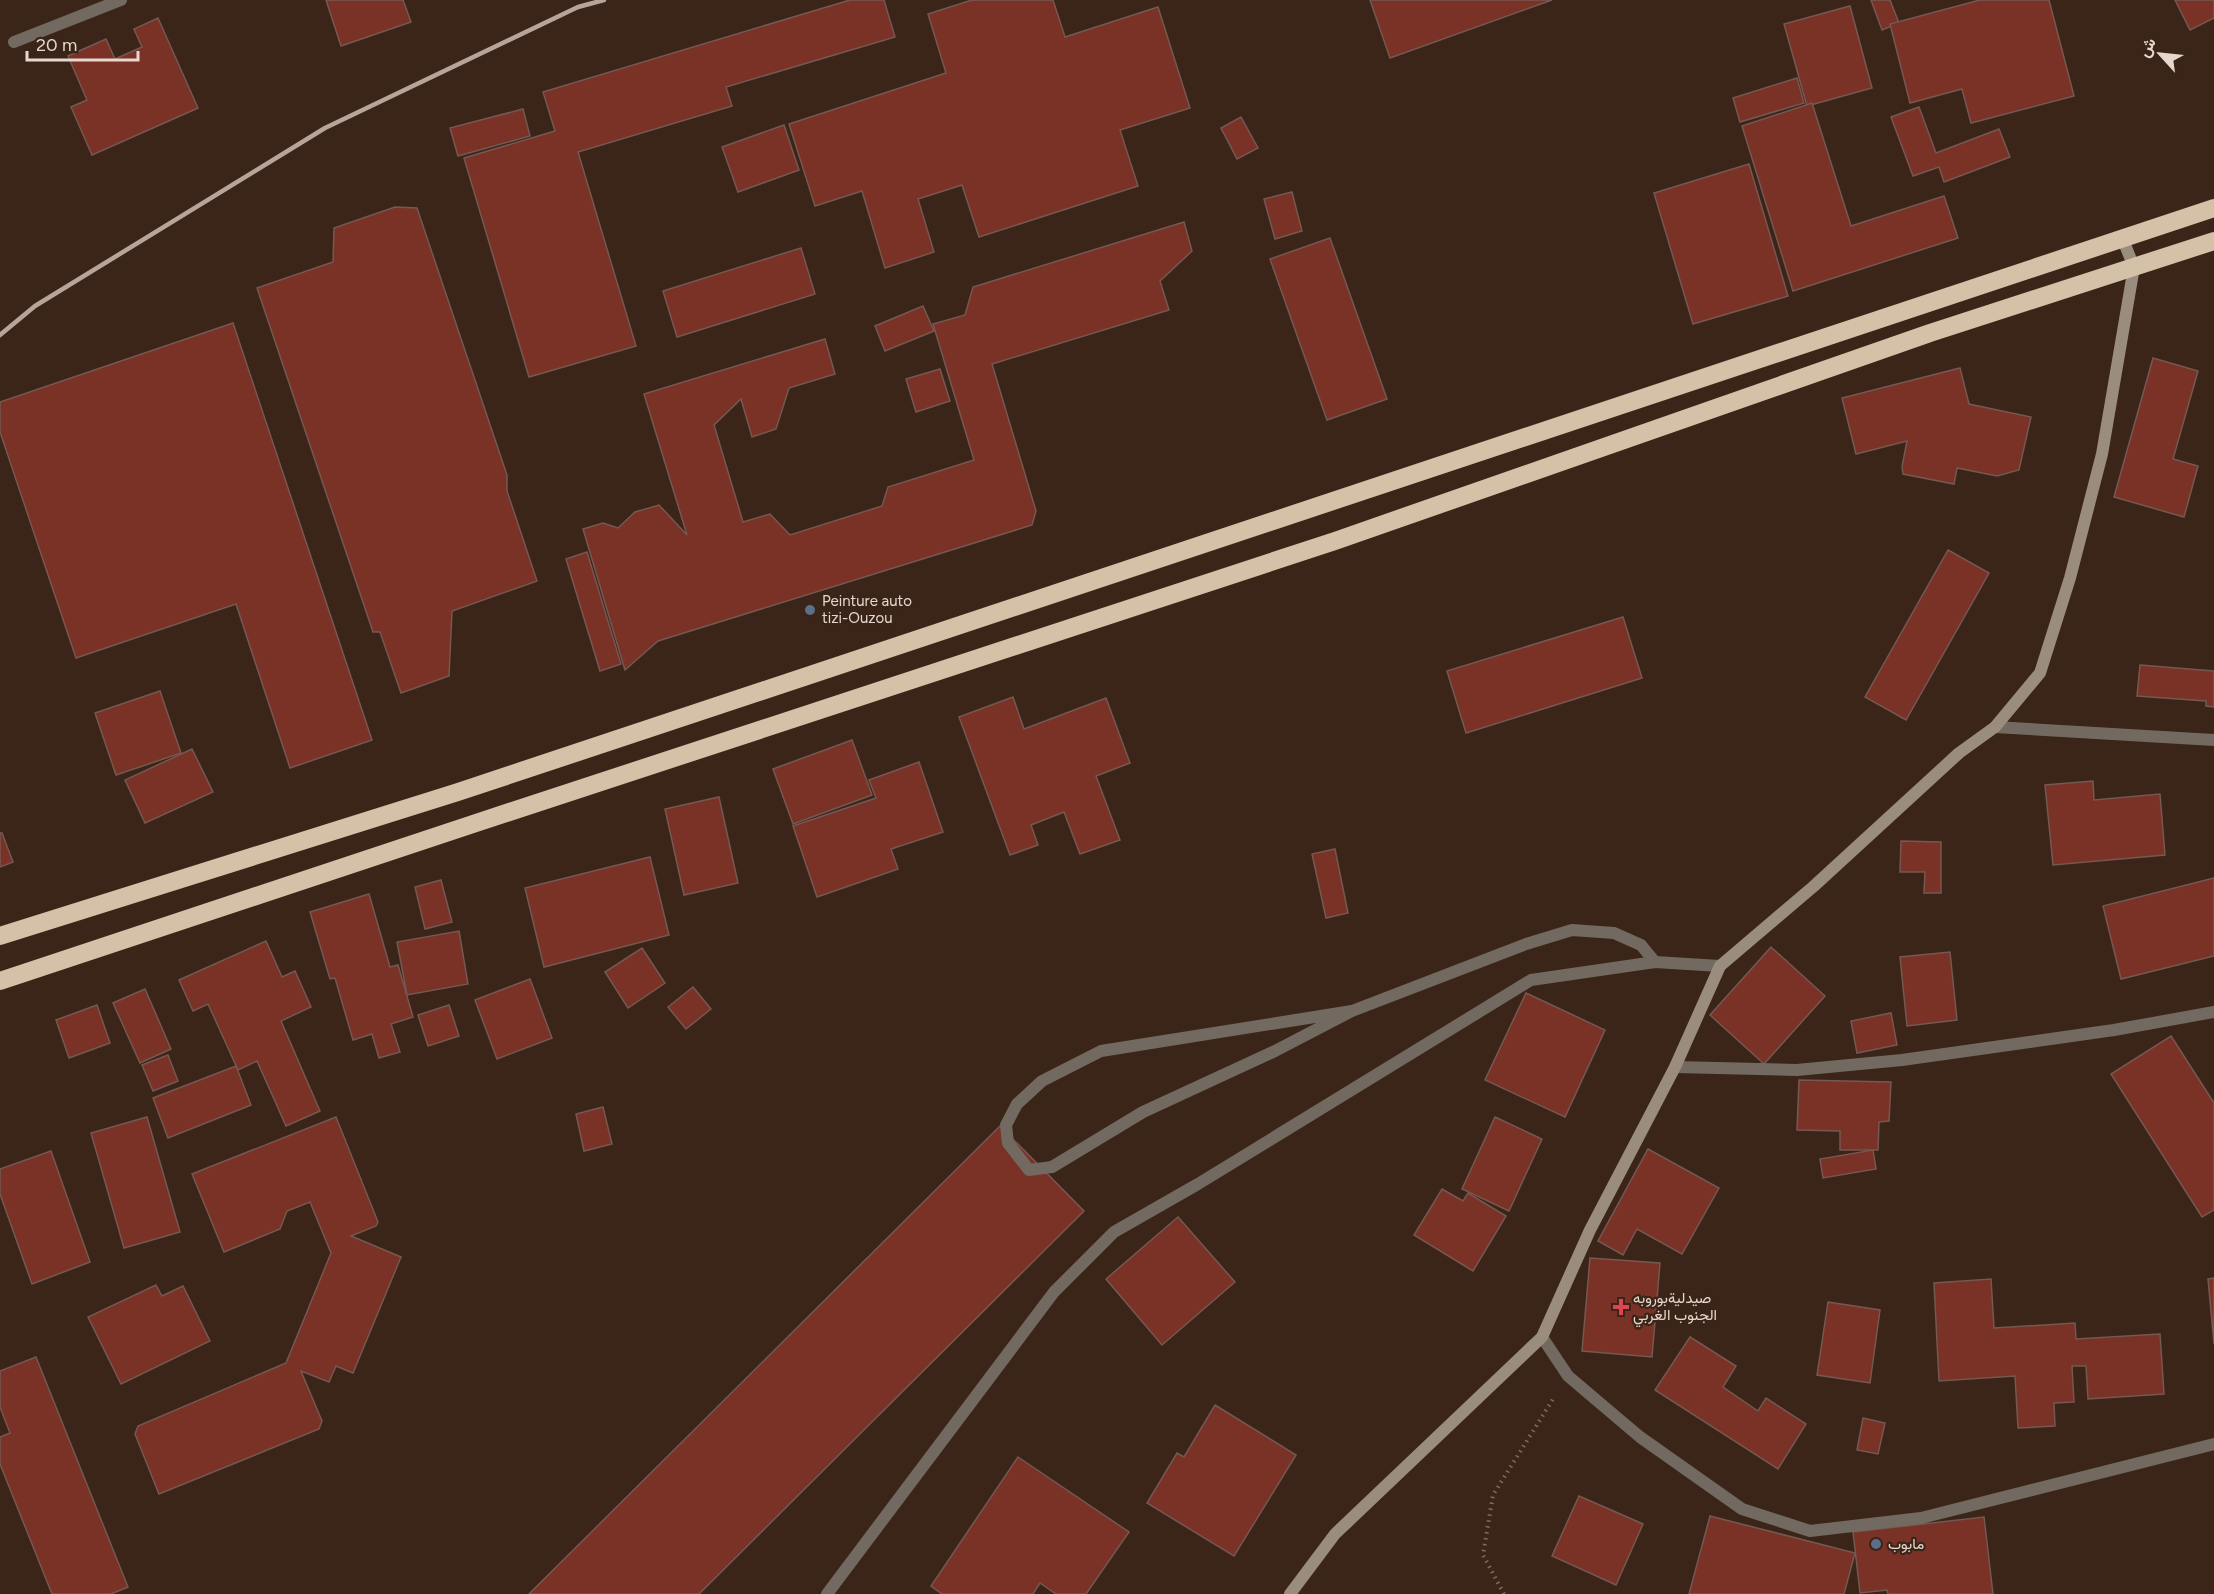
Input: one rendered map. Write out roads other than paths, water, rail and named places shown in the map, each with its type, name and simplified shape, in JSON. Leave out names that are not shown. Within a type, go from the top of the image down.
[{"type":"highway","points":[[0,936],[458,792],[2214,208]]},
{"type":"highway","points":[[0,981],[1335,542],[1930,333],[2214,241]]},
{"type":"main road","points":[[1290,1594],[1335,1534],[1542,1337],[1590,1230],[1675,1067],[1720,966],[1814,886],[1959,753],[1995,727],[2040,673],[2070,578],[2102,454],[2134,267],[2123,240]]},
{"type":"street","points":[[14,42],[121,0]]},
{"type":"street","points":[[1995,727],[2214,740]]},
{"type":"street","points":[[1352,1011],[1101,1051],[1042,1081],[1017,1104],[1006,1125],[1008,1143],[1029,1170],[1052,1167],[1143,1112],[1275,1051],[1352,1011],[1526,944],[1572,930],[1614,933],[1641,945],[1655,963]]},
{"type":"street","points":[[827,1594],[1054,1292],[1114,1232],[1198,1184],[1531,980],[1655,963],[1720,966]]},
{"type":"street","points":[[1675,1067],[1797,1070],[2114,1030],[2214,1012]]},
{"type":"street","points":[[1542,1337],[1568,1376],[1640,1437],[1742,1509],[1810,1531],[1921,1518],[2214,1444]]},
{"type":"railway","points":[[0,335],[35,306],[325,128],[578,7],[604,0]]},
{"type":"place","name":"Peinture auto tizi-Ouzou","points":[[810,610]]},
{"type":"place","name":"صيدليةبوروبه الجنوب الغربي","points":[[1621,1307]]},
{"type":"place","name":"مابوب","points":[[1876,1544]]}]
